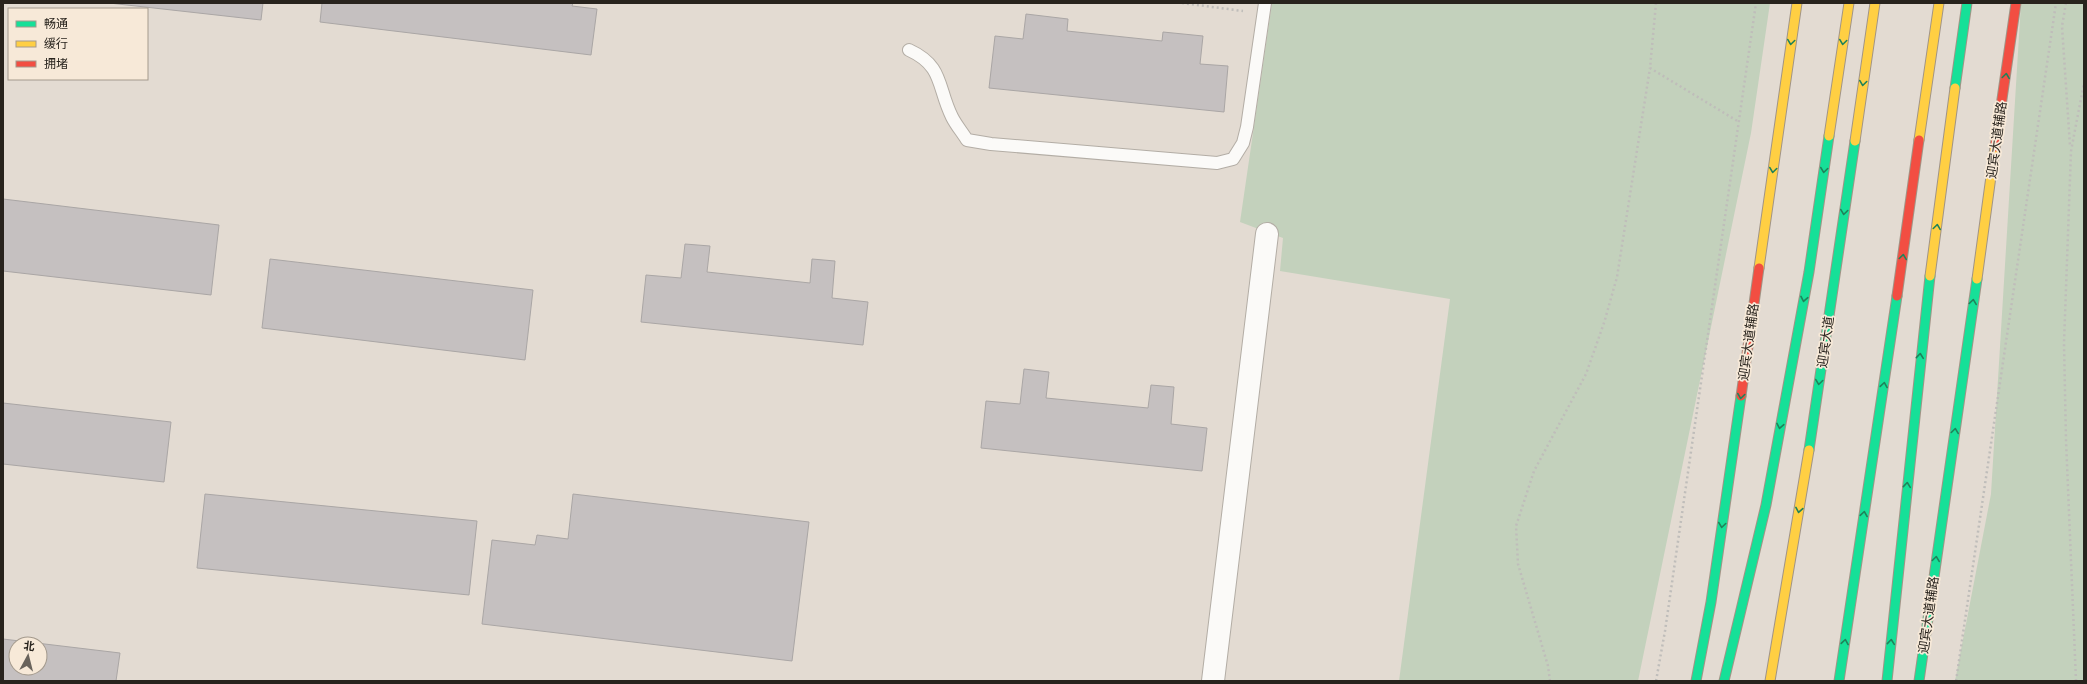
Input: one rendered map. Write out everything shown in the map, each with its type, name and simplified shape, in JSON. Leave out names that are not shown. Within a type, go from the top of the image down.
[{"type":"main road","name":"迎宾大道辅路","points":[[1696,681],[1711,602],[1797,3]]},
{"type":"main road","points":[[1724,681],[1766,505],[1806,288],[1848,3]]},
{"type":"main road","name":"迎宾大道","points":[[1770,681],[1812,435],[1875,3]]},
{"type":"main road","points":[[1839,681],[1939,3]]},
{"type":"main road","points":[[1887,681],[1924,318],[1967,3]]},
{"type":"main road","name":"迎宾大道辅路","points":[[1919,681],[2016,3]]},
{"type":"street","points":[[1213,681],[1267,234]]},
{"type":"lane","points":[[909,50],[922,56],[935,69],[952,116],[967,140],[991,144],[1217,164],[1233,159],[1243,144],[1247,127],[1264,9]]},
{"type":"path","points":[[1182,3],[1264,9]]},
{"type":"path","points":[[1550,681],[1548,666],[1518,564],[1516,526],[1534,471],[1586,374],[1604,323],[1617,277],[1650,68],[1656,3]]},
{"type":"path","points":[[1656,681],[1666,624],[1756,3]]},
{"type":"path","points":[[1956,681],[2056,3]]},
{"type":"path","points":[[2066,3],[2062,26],[2070,151],[2064,343],[2066,440],[2076,681]]},
{"type":"path","points":[[1650,68],[1739,123]]},
{"type":"path","points":[[2070,151],[2084,83]]},
{"type":"green space","points":[[1272,3],[1770,3],[1751,133],[1638,681],[1399,681],[1450,299],[1280,271],[1283,238],[1240,222]]},
{"type":"green space","points":[[2021,3],[2084,3],[2084,681],[1955,681],[1991,494]]},
{"type":"building","points":[[109,3],[263,3],[261,20]]},
{"type":"building","points":[[322,3],[573,3],[572,6],[597,9],[591,55],[320,22]]},
{"type":"building","points":[[1026,14],[1068,19],[1067,31],[1162,41],[1163,32],[1203,36],[1200,64],[1228,66],[1224,112],[989,88],[995,36],[1023,39]]},
{"type":"building","points":[[3,199],[219,225],[211,295],[3,271]]},
{"type":"building","points":[[685,244],[710,246],[707,272],[810,283],[812,259],[835,261],[832,298],[868,302],[863,345],[641,322],[646,275],[681,278]]},
{"type":"building","points":[[270,259],[533,290],[525,360],[262,328]]},
{"type":"building","points":[[1024,369],[1049,372],[1046,398],[1148,408],[1151,385],[1174,387],[1171,424],[1207,428],[1202,471],[981,448],[986,401],[1020,404]]},
{"type":"building","points":[[3,403],[171,422],[164,482],[3,464]]},
{"type":"building","points":[[205,494],[477,521],[469,595],[197,568]]},
{"type":"building","points":[[573,494],[809,522],[792,661],[482,624],[492,540],[535,545],[537,535],[568,539]]},
{"type":"building","points":[[3,639],[8,640],[8,676],[48,676],[48,644],[120,653],[116,681],[3,681]]},
{"type":"traffic: fast","points":[[1955,88],[1967,3]]},
{"type":"traffic: fast","points":[[1724,681],[1766,505],[1809,272],[1829,136]]},
{"type":"traffic: fast","points":[[1809,450],[1855,141]]},
{"type":"traffic: fast","points":[[1887,681],[1930,276]]},
{"type":"traffic: fast","points":[[1919,681],[1977,279]]},
{"type":"traffic: fast","points":[[1839,681],[1897,296]]},
{"type":"traffic: fast","points":[[1696,681],[1711,602],[1741,396]]},
{"type":"traffic: slow","points":[[1759,268],[1797,3]]},
{"type":"traffic: slow","points":[[1829,136],[1849,3]]},
{"type":"traffic: slow","points":[[1855,141],[1875,3]]},
{"type":"traffic: slow","points":[[1919,140],[1939,3]]},
{"type":"traffic: slow","points":[[1930,276],[1955,88]]},
{"type":"traffic: slow","points":[[1977,279],[1995,147]]},
{"type":"traffic: slow","points":[[1770,681],[1809,450]]},
{"type":"traffic: jam","points":[[1995,147],[2016,3]]},
{"type":"traffic: jam","points":[[1897,296],[1919,140]]},
{"type":"traffic: jam","points":[[1741,396],[1759,268]]}]
